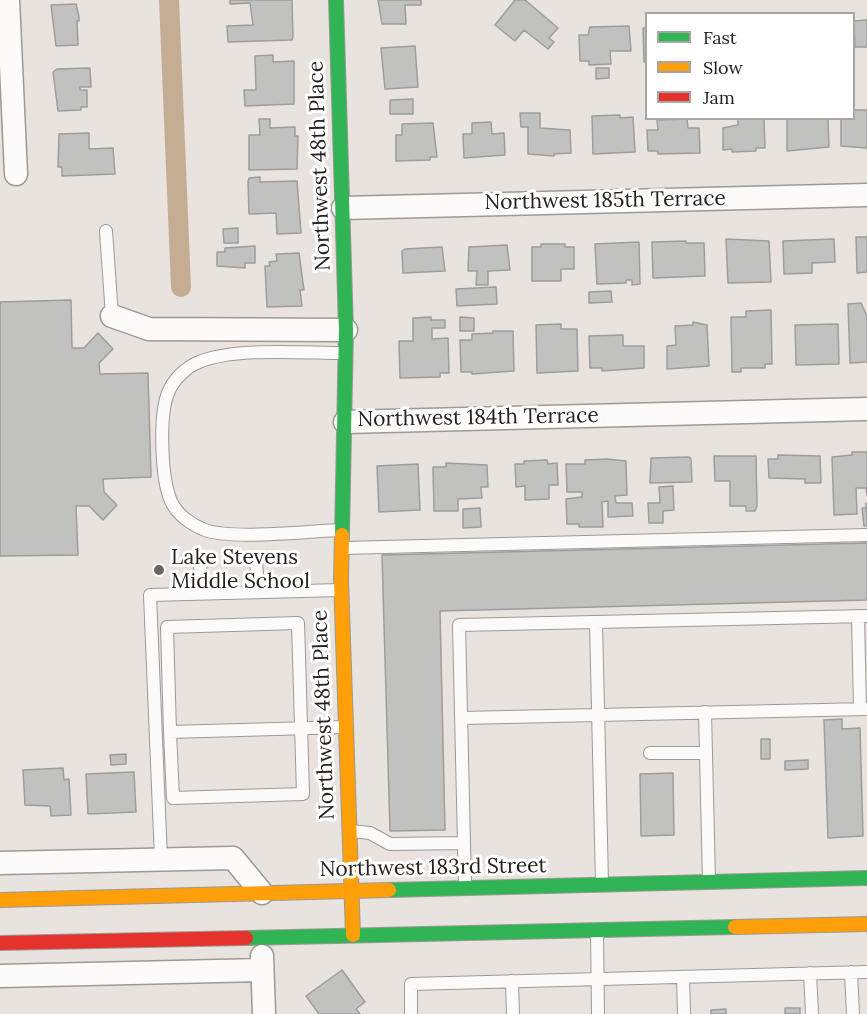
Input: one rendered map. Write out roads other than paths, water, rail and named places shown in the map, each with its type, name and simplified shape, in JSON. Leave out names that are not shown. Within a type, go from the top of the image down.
[{"type":"main road","name":"Northwest 48th Place","points":[[336,0],[346,330]]},
{"type":"main road","name":"Northwest 184th Terrace","points":[[345,422],[346,330]]},
{"type":"main road","name":"Northwest 48th Place","points":[[345,422],[341,590],[353,935]]},
{"type":"main road","name":"Northwest 183rd Street","points":[[0,900],[867,878]]},
{"type":"main road","points":[[802,925],[842,908]]},
{"type":"main road","points":[[0,943],[867,924]]},
{"type":"street","points":[[8,0],[16,174]]},
{"type":"street","name":"Northwest 185th Terrace","points":[[343,208],[867,195]]},
{"type":"street","points":[[111,316],[149,329],[346,330]]},
{"type":"street","name":"Northwest 184th Terrace","points":[[345,422],[867,409]]},
{"type":"street","points":[[0,863],[233,858],[262,893]]},
{"type":"street","points":[[262,937],[264,1014]]},
{"type":"street","points":[[0,976],[262,969]]},
{"type":"lane","points":[[106,231],[111,316]]},
{"type":"lane","points":[[342,530],[237,534],[206,530],[181,515],[172,502],[163,470],[163,446],[167,395],[179,376],[198,362],[229,355],[345,353]]},
{"type":"lane","points":[[341,548],[867,535]]},
{"type":"lane","points":[[200,559],[201,593]]},
{"type":"lane","points":[[256,559],[258,592]]},
{"type":"lane","points":[[161,859],[150,595],[341,590]]},
{"type":"lane","points":[[462,718],[864,709],[862,616],[459,625],[465,888]]},
{"type":"lane","points":[[596,622],[602,885]]},
{"type":"lane","points":[[298,623],[301,728],[303,794],[173,798],[167,627],[298,623]]},
{"type":"lane","points":[[705,712],[709,882]]},
{"type":"lane","points":[[170,732],[346,727]]},
{"type":"lane","points":[[650,753],[706,753]]},
{"type":"lane","points":[[350,831],[370,833],[390,844],[464,843]]},
{"type":"lane","points":[[597,930],[598,1014]]},
{"type":"lane","points":[[851,972],[853,1014]]},
{"type":"lane","points":[[411,1014],[411,984],[867,972]]},
{"type":"lane","points":[[810,973],[812,1014]]},
{"type":"lane","points":[[683,977],[684,1014]]},
{"type":"lane","points":[[513,981],[513,1014]]},
{"type":"lane","points":[[805,1014],[805,1007],[811,997]]},
{"type":"waterway","points":[[169,0],[181,287]]},
{"type":"place","name":"Lake Stevens Middle School","points":[[159,570]]}]
